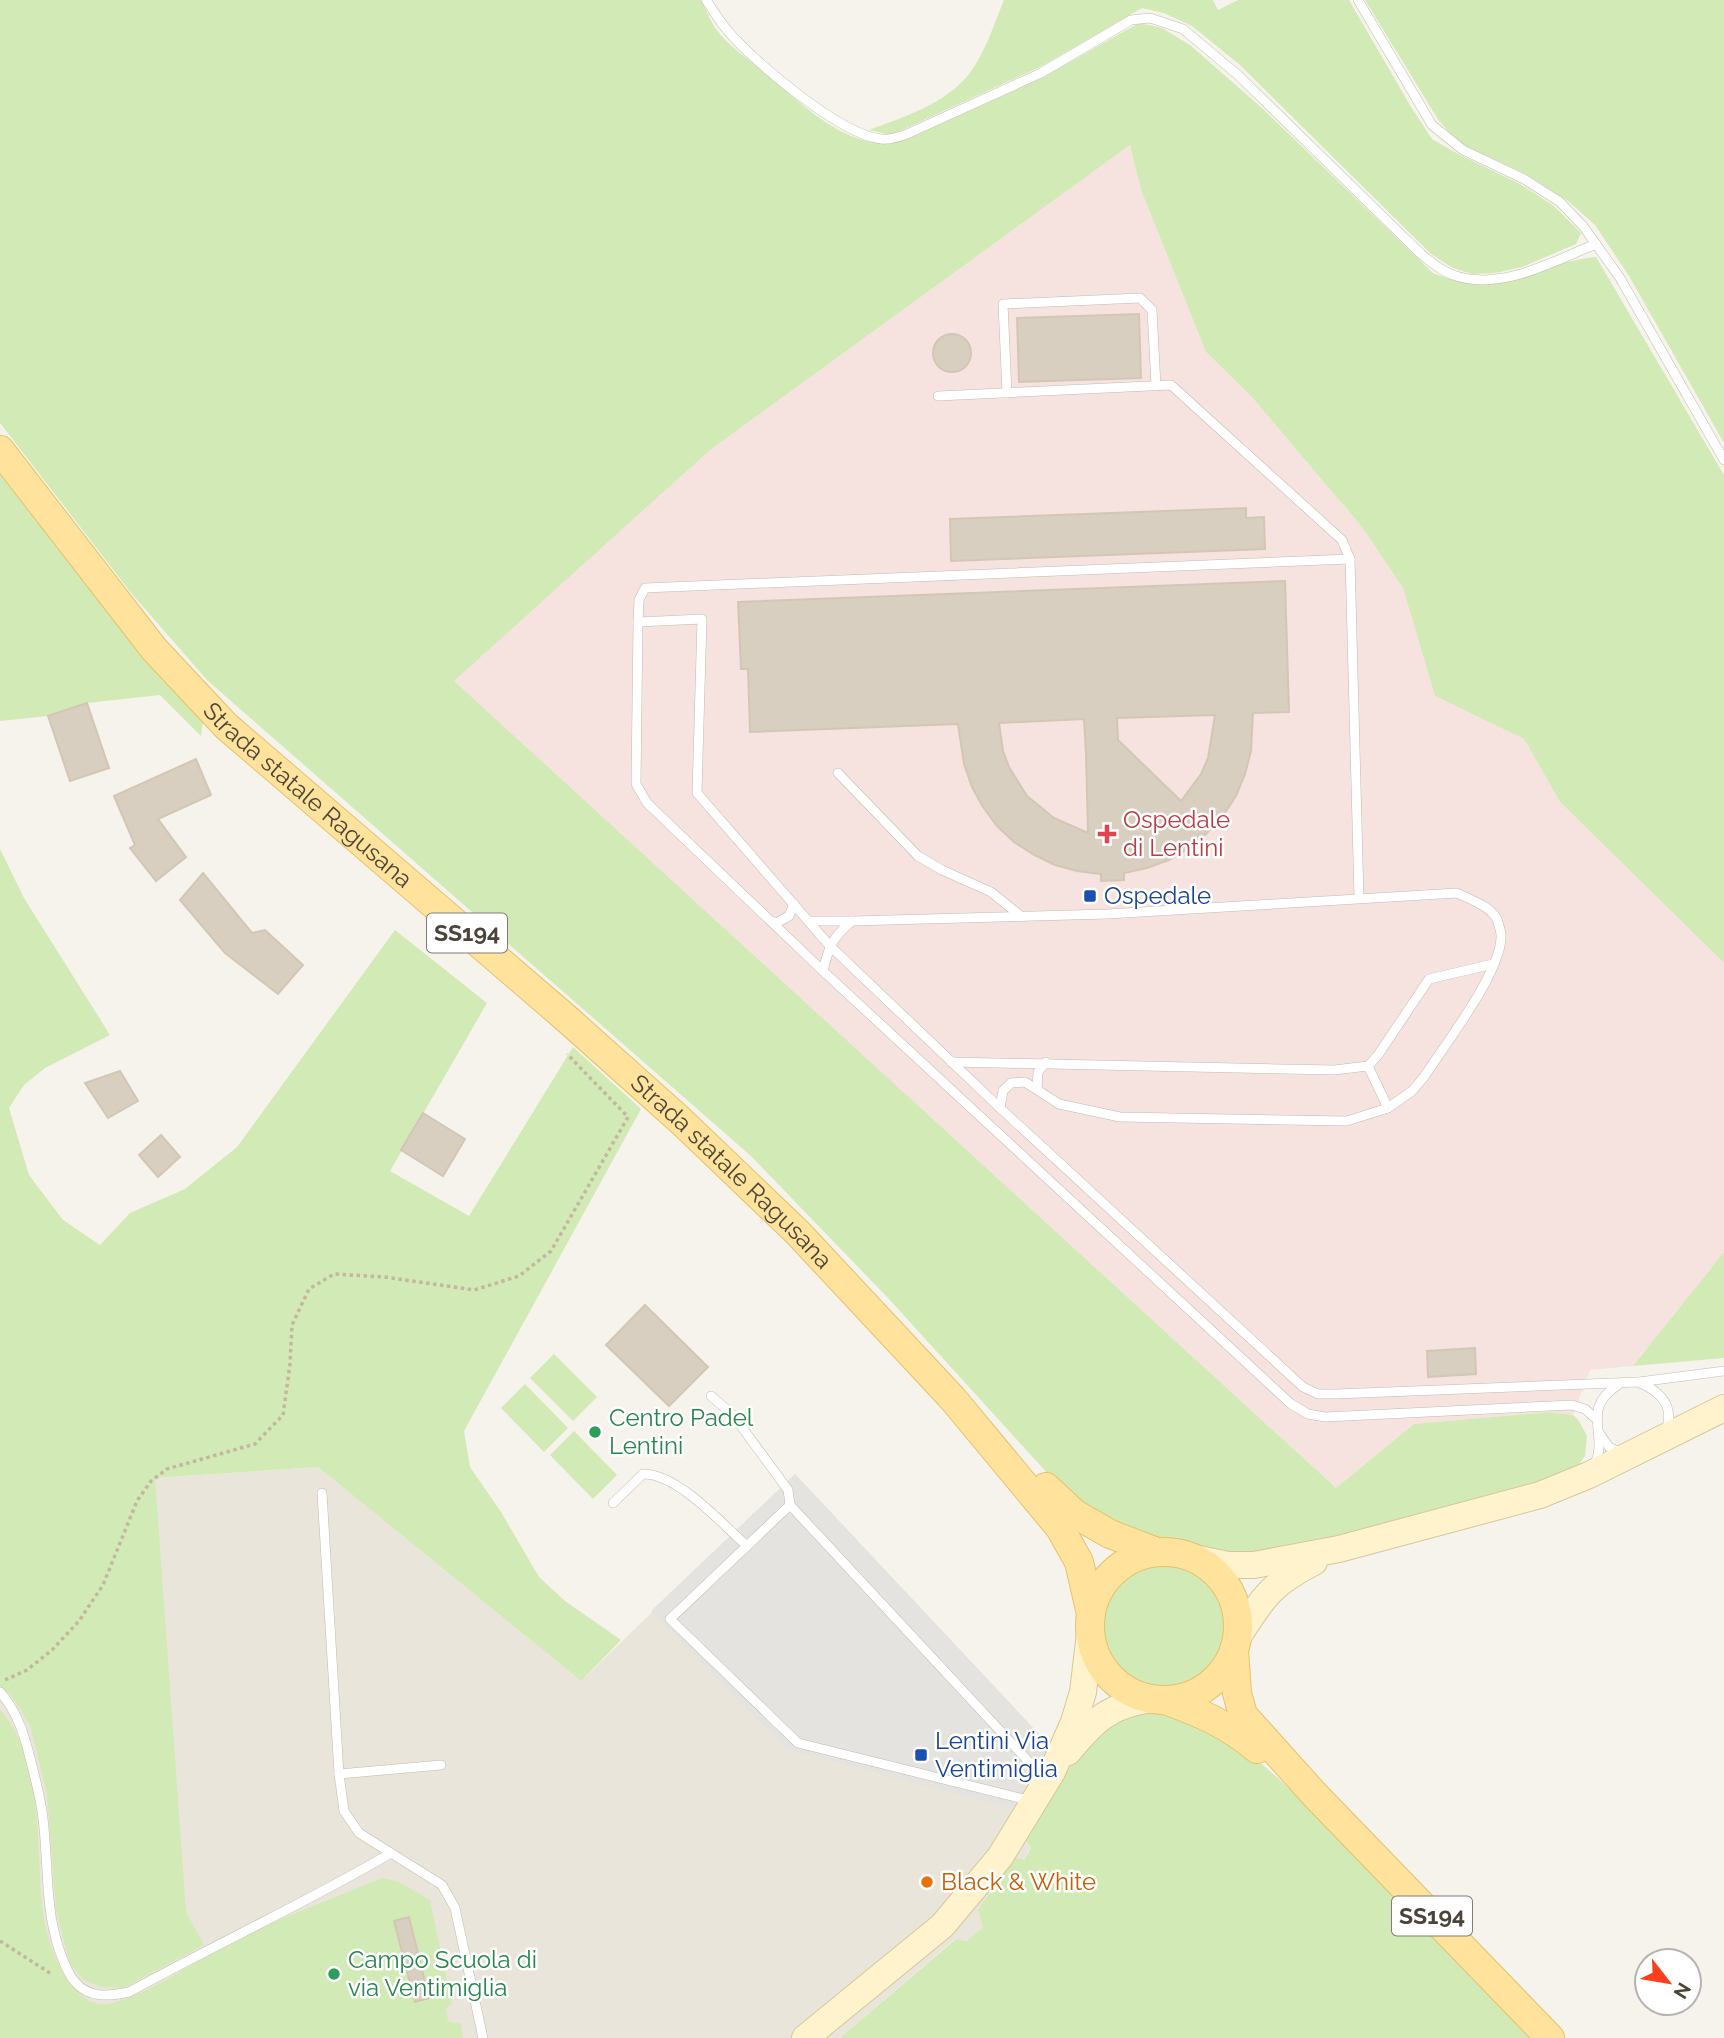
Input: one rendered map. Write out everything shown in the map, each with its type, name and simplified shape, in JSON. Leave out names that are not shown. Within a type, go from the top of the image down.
[{"type":"main road","name":"Strada statale Ragusana","points":[[0,450],[153,649],[226,726],[567,1019],[681,1121],[798,1233],[953,1399]]},
{"type":"main road","points":[[953,1399],[1075,1514],[1110,1534],[1157,1552],[1194,1558],[1216,1572],[1231,1593],[1237,1612],[1237,1693],[1243,1715],[1314,1794]]},
{"type":"main road","points":[[953,1399],[1060,1528],[1079,1562],[1097,1658],[1112,1679],[1128,1691],[1207,1715],[1235,1730],[1314,1794]]},
{"type":"main road","points":[[1091,1624],[1100,1590],[1116,1570],[1132,1559],[1157,1552]]},
{"type":"main road","points":[[1158,1700],[1184,1698],[1207,1686],[1226,1668],[1236,1644]]},
{"type":"main road","name":"SS194","points":[[1314,1794],[1550,2038]]},
{"type":"street","points":[[1194,1558],[1227,1565],[1254,1565],[1339,1549],[1540,1495],[1589,1475],[1724,1408]]},
{"type":"street","points":[[1236,1644],[1267,1592],[1288,1575],[1339,1549]]},
{"type":"street","points":[[805,2038],[942,1926],[1000,1857],[1044,1784],[1074,1722],[1083,1692],[1091,1624]]},
{"type":"street","points":[[1044,1784],[1085,1731],[1113,1709],[1127,1703],[1158,1700]]},
{"type":"lane","points":[[706,0],[727,31],[817,108],[845,127],[880,139],[907,134],[1041,73],[1132,20],[1150,18],[1183,29],[1238,75],[1436,266],[1454,275],[1487,280],[1503,279],[1596,244]]},
{"type":"lane","points":[[1358,0],[1432,125],[1463,150],[1524,179],[1560,202],[1583,226],[1620,278],[1724,460]]},
{"type":"lane","points":[[1007,393],[1003,304],[1140,298],[1152,310],[1156,386]]},
{"type":"lane","points":[[938,396],[1171,385],[1342,540],[1350,559],[1359,898]]},
{"type":"lane","points":[[1350,559],[646,588],[639,600],[636,784],[647,803],[823,971],[1291,1404],[1308,1414],[1325,1417],[1572,1405],[1585,1409],[1595,1418]]},
{"type":"lane","points":[[638,622],[702,619],[697,793],[829,945],[1000,1108],[1303,1387],[1318,1394],[1336,1394],[1619,1384],[1724,1371]]},
{"type":"lane","points":[[838,773],[918,856],[991,892],[1022,917]]},
{"type":"lane","points":[[809,921],[1022,917],[1457,893],[1480,904],[1496,917],[1501,935],[1485,982],[1424,1077],[1412,1091],[1388,1108],[1347,1121],[1120,1118],[1059,1104],[1025,1082],[1011,1083],[1003,1091],[1000,1108]]},
{"type":"lane","points":[[772,922],[784,920],[789,916],[794,904]]},
{"type":"lane","points":[[823,971],[829,945],[852,921]]},
{"type":"lane","points":[[951,1062],[1334,1070],[1368,1066],[1429,979],[1493,964]]},
{"type":"lane","points":[[1037,1089],[1038,1072],[1046,1062]]},
{"type":"lane","points":[[1368,1066],[1388,1108]]},
{"type":"lane","points":[[1638,1382],[1655,1389],[1666,1404],[1669,1422],[1663,1439]]},
{"type":"lane","points":[[1589,1475],[1597,1461],[1600,1448],[1595,1418],[1598,1404],[1607,1392],[1619,1384]]},
{"type":"lane","points":[[711,1396],[733,1415],[788,1490],[790,1505],[1044,1784]]},
{"type":"lane","points":[[1598,1432],[1609,1447],[1627,1455]]},
{"type":"lane","points":[[613,1503],[642,1474],[656,1474],[676,1483],[747,1546]]},
{"type":"lane","points":[[322,1493],[339,1774],[344,1811],[359,1833],[442,1885],[455,1908],[483,2038]]},
{"type":"lane","points":[[790,1505],[670,1619],[798,1743],[1044,1784]]},
{"type":"lane","points":[[0,1692],[9,1702],[18,1720],[32,1766],[42,1812],[51,1916],[66,1968],[75,1983],[98,1996],[129,1992],[231,1937],[339,1884],[391,1853]]},
{"type":"lane","points":[[339,1774],[441,1765]]},
{"type":"path","points":[[0,1682],[27,1670],[52,1650],[79,1621],[103,1586],[137,1501],[151,1481],[167,1469],[255,1444],[283,1415],[292,1325],[309,1289],[334,1274],[474,1290],[519,1276],[551,1251],[628,1117],[561,1048]]},
{"type":"path","points":[[0,1941],[60,1980],[75,1983]]},
{"type":"shaded area","name":"Ospedale di Lentini","points":[[1130,145],[1141,190],[1206,352],[1251,396],[1362,527],[1403,588],[1435,696],[1524,739],[1560,802],[1724,963],[1724,1252],[1633,1366],[1590,1370],[1573,1415],[1550,1412],[1414,1424],[1336,1488],[453,681],[710,450]]},
{"type":"shaded area","points":[[318,1467],[581,1681],[795,1474],[1070,1767],[1051,1797],[1023,1861],[1015,1857],[983,1927],[967,1941],[955,1939],[840,2038],[0,2038],[0,1489]]},
{"type":"shaded area","points":[[795,1474],[1051,1747],[1012,1809],[786,1749],[651,1611]]},
{"type":"green space","points":[[0,0],[701,0],[724,38],[813,113],[848,135],[887,143],[908,139],[1042,78],[1139,23],[1162,28],[1190,45],[1262,108],[1433,273],[1458,281],[1499,283],[1553,266],[1596,257],[1724,475],[1724,963],[1560,802],[1524,739],[1435,696],[1403,588],[1362,527],[1251,396],[1206,352],[1141,190],[1130,145],[710,450],[454,681],[1336,1488],[1414,1424],[1550,1412],[1573,1415],[1587,1436],[1585,1456],[1575,1470],[1554,1481],[1255,1559],[1149,1540],[1069,1497],[889,1299],[751,1156],[207,680],[132,594],[0,423]]},
{"type":"green space","points":[[1004,0],[1213,0],[1218,10],[1238,0],[1349,0],[1432,139],[1520,184],[1554,206],[1581,233],[1576,244],[1522,267],[1495,273],[1472,274],[1453,268],[1431,254],[1240,65],[1192,26],[1164,13],[1142,8],[1040,67],[891,135],[869,130],[923,108],[948,94],[959,84],[980,57]]},
{"type":"green space","points":[[1365,0],[1724,0],[1724,443],[1629,276],[1595,225],[1568,201],[1526,174],[1459,143],[1439,121]]},
{"type":"green space","points":[[0,473],[147,662],[203,722],[201,736],[160,695],[87,703],[48,716],[0,721]]},
{"type":"green space","points":[[0,849],[24,898],[110,1035],[45,1068],[24,1085],[9,1108],[29,1175],[63,1220],[100,1245],[130,1213],[185,1189],[237,1147],[395,930],[487,1003],[390,1171],[469,1216],[573,1047],[641,1109],[464,1431],[470,1467],[501,1512],[539,1577],[565,1601],[621,1640],[581,1681],[318,1467],[155,1478],[186,1912],[204,1945],[123,1988],[101,1987],[84,1980],[70,1964],[56,1910],[47,1794],[30,1725],[11,1695],[0,1686]]},
{"type":"green space","points":[[1724,1252],[1724,1358],[1633,1366]]},
{"type":"green space","points":[[554,1354],[597,1397],[573,1421],[530,1378]]},
{"type":"green space","points":[[525,1384],[568,1428],[544,1452],[501,1408]]},
{"type":"green space","points":[[574,1431],[617,1475],[593,1499],[550,1455]]},
{"type":"green space","points":[[1164,1563],[1188,1568],[1208,1581],[1221,1601],[1226,1625],[1221,1649],[1208,1669],[1188,1682],[1164,1687],[1140,1682],[1120,1669],[1107,1649],[1102,1625],[1107,1601],[1120,1581],[1140,1568]]},
{"type":"green space","points":[[0,1709],[14,1730],[31,1777],[37,1816],[45,1926],[64,1974],[73,1988],[85,1998],[98,2004],[113,2003],[130,1997],[162,1982],[240,1937],[382,1878],[399,1882],[430,1900],[452,2004],[446,2008],[448,2021],[461,2024],[463,2038],[0,2038]]},
{"type":"green space","points":[[1148,1712],[1173,1715],[1241,1746],[1280,1780],[1375,1874],[1534,2038],[840,2038],[956,1939],[967,1941],[983,1927],[978,1910],[1015,1857],[1024,1860],[1031,1848],[1026,1839],[1054,1791],[1091,1739],[1116,1718]]},
{"type":"building","points":[[1139,314],[1141,378],[1019,382],[1017,318]]},
{"type":"building","points":[[952,334],[965,340],[971,353],[965,366],[952,372],[939,366],[933,353],[939,340]]},
{"type":"building","points":[[1246,508],[1246,518],[1264,517],[1265,549],[951,561],[950,519]]},
{"type":"building","points":[[1285,581],[1289,712],[1253,713],[1251,751],[1245,774],[1236,796],[1223,816],[1207,833],[1169,860],[1124,873],[1124,880],[1101,881],[1101,874],[1055,865],[1034,855],[1014,842],[997,826],[972,787],[964,764],[958,724],[750,732],[748,669],[741,669],[738,602]],"holes":[[[1215,715],[1208,758],[1201,774],[1181,801],[1118,740],[1117,718]],[[1084,719],[1086,754],[1088,833],[1054,818],[1027,796],[1009,767],[1003,751],[999,723]]]},
{"type":"building","points":[[87,703],[109,768],[70,781],[48,716]]},
{"type":"building","points":[[196,759],[211,795],[158,819],[186,857],[156,881],[130,848],[135,845],[114,796]]},
{"type":"building","points":[[203,873],[252,933],[265,930],[303,965],[278,994],[225,953],[180,900]]},
{"type":"building","points":[[120,1071],[138,1101],[108,1118],[85,1083]]},
{"type":"building","points":[[423,1113],[465,1139],[443,1176],[401,1150]]},
{"type":"building","points":[[161,1135],[180,1157],[158,1177],[139,1155]]},
{"type":"building","points":[[645,1305],[708,1367],[669,1406],[606,1345]]},
{"type":"building","points":[[1475,1348],[1476,1374],[1428,1377],[1427,1351]]},
{"type":"building","points":[[409,1917],[429,1998],[415,2002],[394,1921]]},
{"type":"place","name":"Ospedale di Lentini","points":[[1107,834]]},
{"type":"place","name":"Ospedale","points":[[1090,896]]},
{"type":"place","name":"Centro Padel Lentini","points":[[595,1432]]},
{"type":"place","name":"Lentini Via Ventimiglia","points":[[921,1755]]},
{"type":"place","name":"Black & White","points":[[927,1882]]},
{"type":"place","name":"Campo Scuola di via Ventimiglia","points":[[334,1974]]}]
